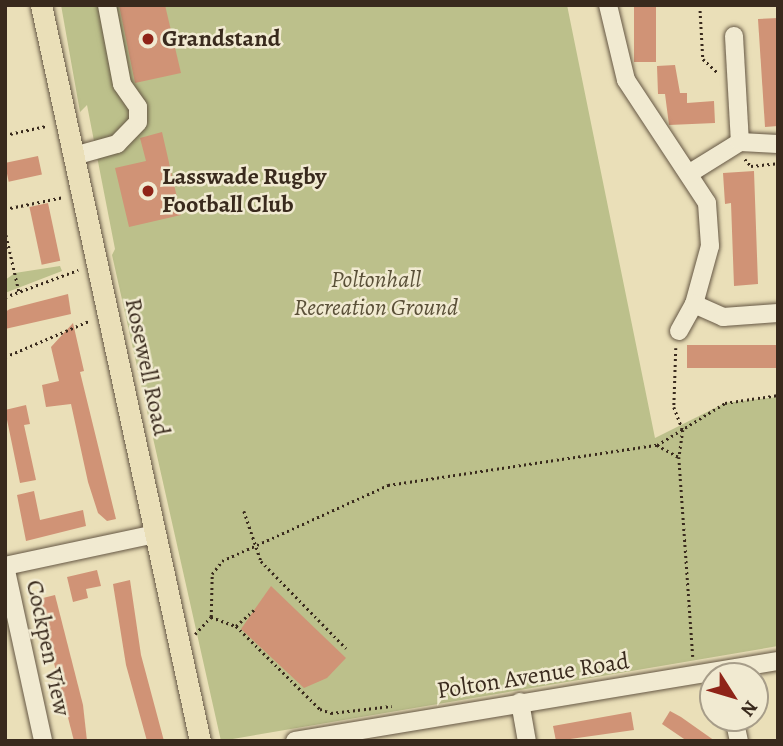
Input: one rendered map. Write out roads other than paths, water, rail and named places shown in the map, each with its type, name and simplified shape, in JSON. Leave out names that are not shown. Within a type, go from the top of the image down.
[{"type":"main road","name":"Rosewell Road","points":[[41,5],[200,741]]},
{"type":"street","points":[[74,156],[117,144],[132,133],[138,122],[138,107],[122,84],[107,5]]},
{"type":"street","points":[[608,5],[625,80],[690,173],[707,203],[710,246],[694,304],[679,331]]},
{"type":"street","points":[[734,36],[740,142]]},
{"type":"street","points":[[690,173],[740,142],[778,144]]},
{"type":"street","points":[[694,304],[723,317],[778,313]]},
{"type":"street","points":[[5,566],[155,534]]},
{"type":"street","name":"Cockpen View","points":[[5,566],[43,741]]},
{"type":"street","name":"Polton Avenue Road","points":[[295,741],[699,675]]},
{"type":"street","points":[[520,702],[527,741]]},
{"type":"place","name":"Grandstand","points":[[148,39]]},
{"type":"place","name":"Lasswade Rugby Football Club","points":[[148,191]]},
{"type":"park label","name":"Poltonhall Recreation Ground","points":[[376,294]]}]
